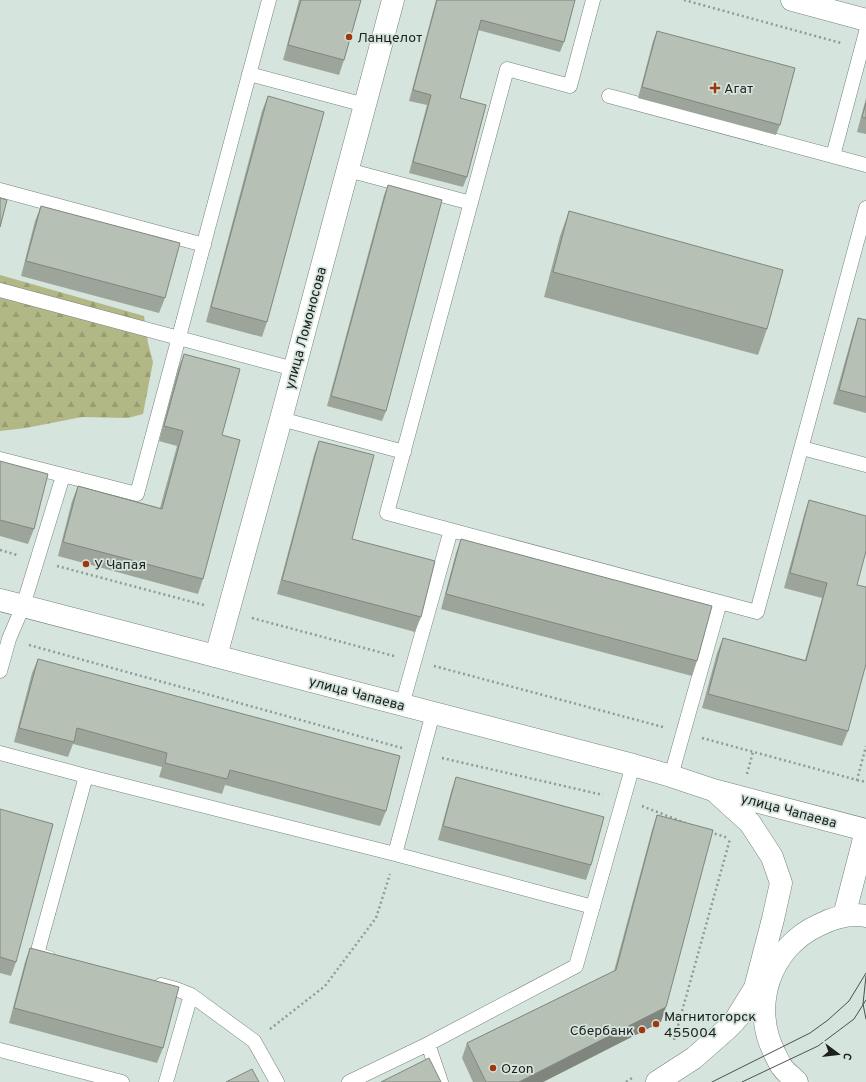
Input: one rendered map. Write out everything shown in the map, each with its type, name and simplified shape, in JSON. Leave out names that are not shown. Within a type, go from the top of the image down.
[{"type":"street","name":"улица Ломоносова","points":[[216,656],[393,0]]},
{"type":"street","points":[[792,0],[866,20]]},
{"type":"street","name":"улица Чапаева","points":[[0,600],[632,765],[713,790],[866,831]]},
{"type":"street","name":"улица Чапаева","points":[[713,790],[750,823],[772,857],[781,883],[783,907],[782,936],[778,960]]},
{"type":"street","points":[[798,1082],[786,1074],[769,1043],[766,1030],[764,1004],[766,988],[771,973],[778,960],[791,944],[808,930],[831,919],[859,916],[866,831]]},
{"type":"street","points":[[734,1022],[755,988],[781,883]]},
{"type":"street","points":[[648,1078],[694,1058],[734,1022],[766,988]]},
{"type":"lane","points":[[0,459],[137,494],[269,0]]},
{"type":"lane","points":[[593,0],[570,86],[508,69],[387,513],[757,612],[866,208]]},
{"type":"lane","points":[[833,156],[866,32]]},
{"type":"lane","points":[[249,74],[365,105]]},
{"type":"lane","points":[[609,96],[866,165]]},
{"type":"lane","points":[[348,170],[471,203]]},
{"type":"lane","points":[[0,190],[204,245]]},
{"type":"lane","points":[[0,290],[294,369]]},
{"type":"lane","points":[[281,419],[404,452]]},
{"type":"lane","points":[[802,448],[866,465]]},
{"type":"lane","points":[[0,671],[9,640],[23,606],[63,476]]},
{"type":"lane","points":[[402,705],[451,530]]},
{"type":"lane","points":[[671,776],[720,602]]},
{"type":"lane","points":[[396,854],[433,713]]},
{"type":"lane","points":[[0,753],[396,854],[593,907]]},
{"type":"lane","points":[[349,1082],[428,1044],[576,966],[632,765]]},
{"type":"lane","points":[[60,960],[37,954],[86,776]]},
{"type":"lane","points":[[145,981],[176,989],[191,995],[254,1041],[277,1082]]},
{"type":"lane","points":[[166,1082],[191,995]]},
{"type":"lane","points":[[428,1044],[441,1082]]},
{"type":"lane","points":[[0,1050],[122,1082]]},
{"type":"path","points":[[684,0],[862,48]]},
{"type":"path","points":[[0,550],[210,607]]},
{"type":"path","points":[[247,617],[866,782]]},
{"type":"path","points":[[857,780],[866,746]]},
{"type":"path","points":[[674,1042],[730,839]]},
{"type":"path","points":[[254,1041],[325,986],[335,974],[376,918],[396,854]]},
{"type":"path","points":[[626,1082],[648,1078]]},
{"type":"green space","points":[[0,275],[144,316],[148,343],[153,362],[143,414],[128,418],[82,417],[26,428],[0,431]]},
{"type":"building","points":[[301,0],[361,0],[344,60],[288,45]]},
{"type":"building","points":[[437,0],[575,0],[564,42],[481,20],[460,98],[486,105],[467,177],[413,162],[431,95],[413,90]]},
{"type":"building","name":"Агат","points":[[657,31],[795,68],[780,125],[642,87]]},
{"type":"building","points":[[268,96],[324,112],[267,322],[211,307]]},
{"type":"building","points":[[866,103],[866,118],[862,117]]},
{"type":"building","points":[[388,185],[442,200],[386,411],[331,396]]},
{"type":"building","points":[[0,198],[7,200],[0,227]]},
{"type":"building","points":[[41,206],[180,243],[165,298],[26,261]]},
{"type":"building","points":[[569,211],[783,270],[767,329],[553,272]]},
{"type":"building","points":[[858,318],[866,320],[866,397],[839,390]]},
{"type":"building","points":[[184,354],[240,369],[222,435],[240,440],[203,579],[63,542],[78,486],[162,509],[183,431],[164,426]]},
{"type":"building","points":[[319,441],[374,455],[352,539],[435,561],[421,617],[282,580]]},
{"type":"building","points":[[0,461],[48,474],[34,529],[0,520]]},
{"type":"building","points":[[809,500],[866,516],[866,551],[857,585],[866,587],[866,664],[848,731],[708,694],[723,638],[806,661],[827,583],[790,573]]},
{"type":"building","points":[[461,539],[712,606],[697,661],[446,594]]},
{"type":"building","points":[[38,659],[400,756],[386,811],[230,770],[227,779],[165,763],[167,753],[77,728],[74,742],[19,728]]},
{"type":"building","points":[[456,777],[604,817],[591,865],[443,826]]},
{"type":"building","points":[[0,809],[53,824],[16,962],[0,957]]},
{"type":"building","points":[[657,815],[713,830],[666,1007],[519,1082],[486,1082],[467,1043],[616,970]]},
{"type":"building","points":[[30,948],[179,987],[163,1048],[14,1008]]},
{"type":"building","points":[[429,1058],[441,1082],[381,1082]]},
{"type":"building","points":[[252,1069],[259,1082],[226,1082]]},
{"type":"tram line","points":[[712,1082],[810,1033],[828,1020],[849,1001],[866,973]]},
{"type":"tram line","points":[[866,976],[863,1004],[866,1019]]},
{"type":"tram line","points":[[742,1082],[818,1046],[854,1019],[866,1000]]},
{"type":"place","name":"Ланцелот","points":[[349,37]]},
{"type":"place","name":"Агат","points":[[715,88]]},
{"type":"place","name":"У Чапая","points":[[86,564]]},
{"type":"place","name":"Магнитогорск 455004","points":[[656,1024]]},
{"type":"place","name":"Сбербанк","points":[[642,1030]]},
{"type":"place","name":"Ozon","points":[[493,1068]]}]
